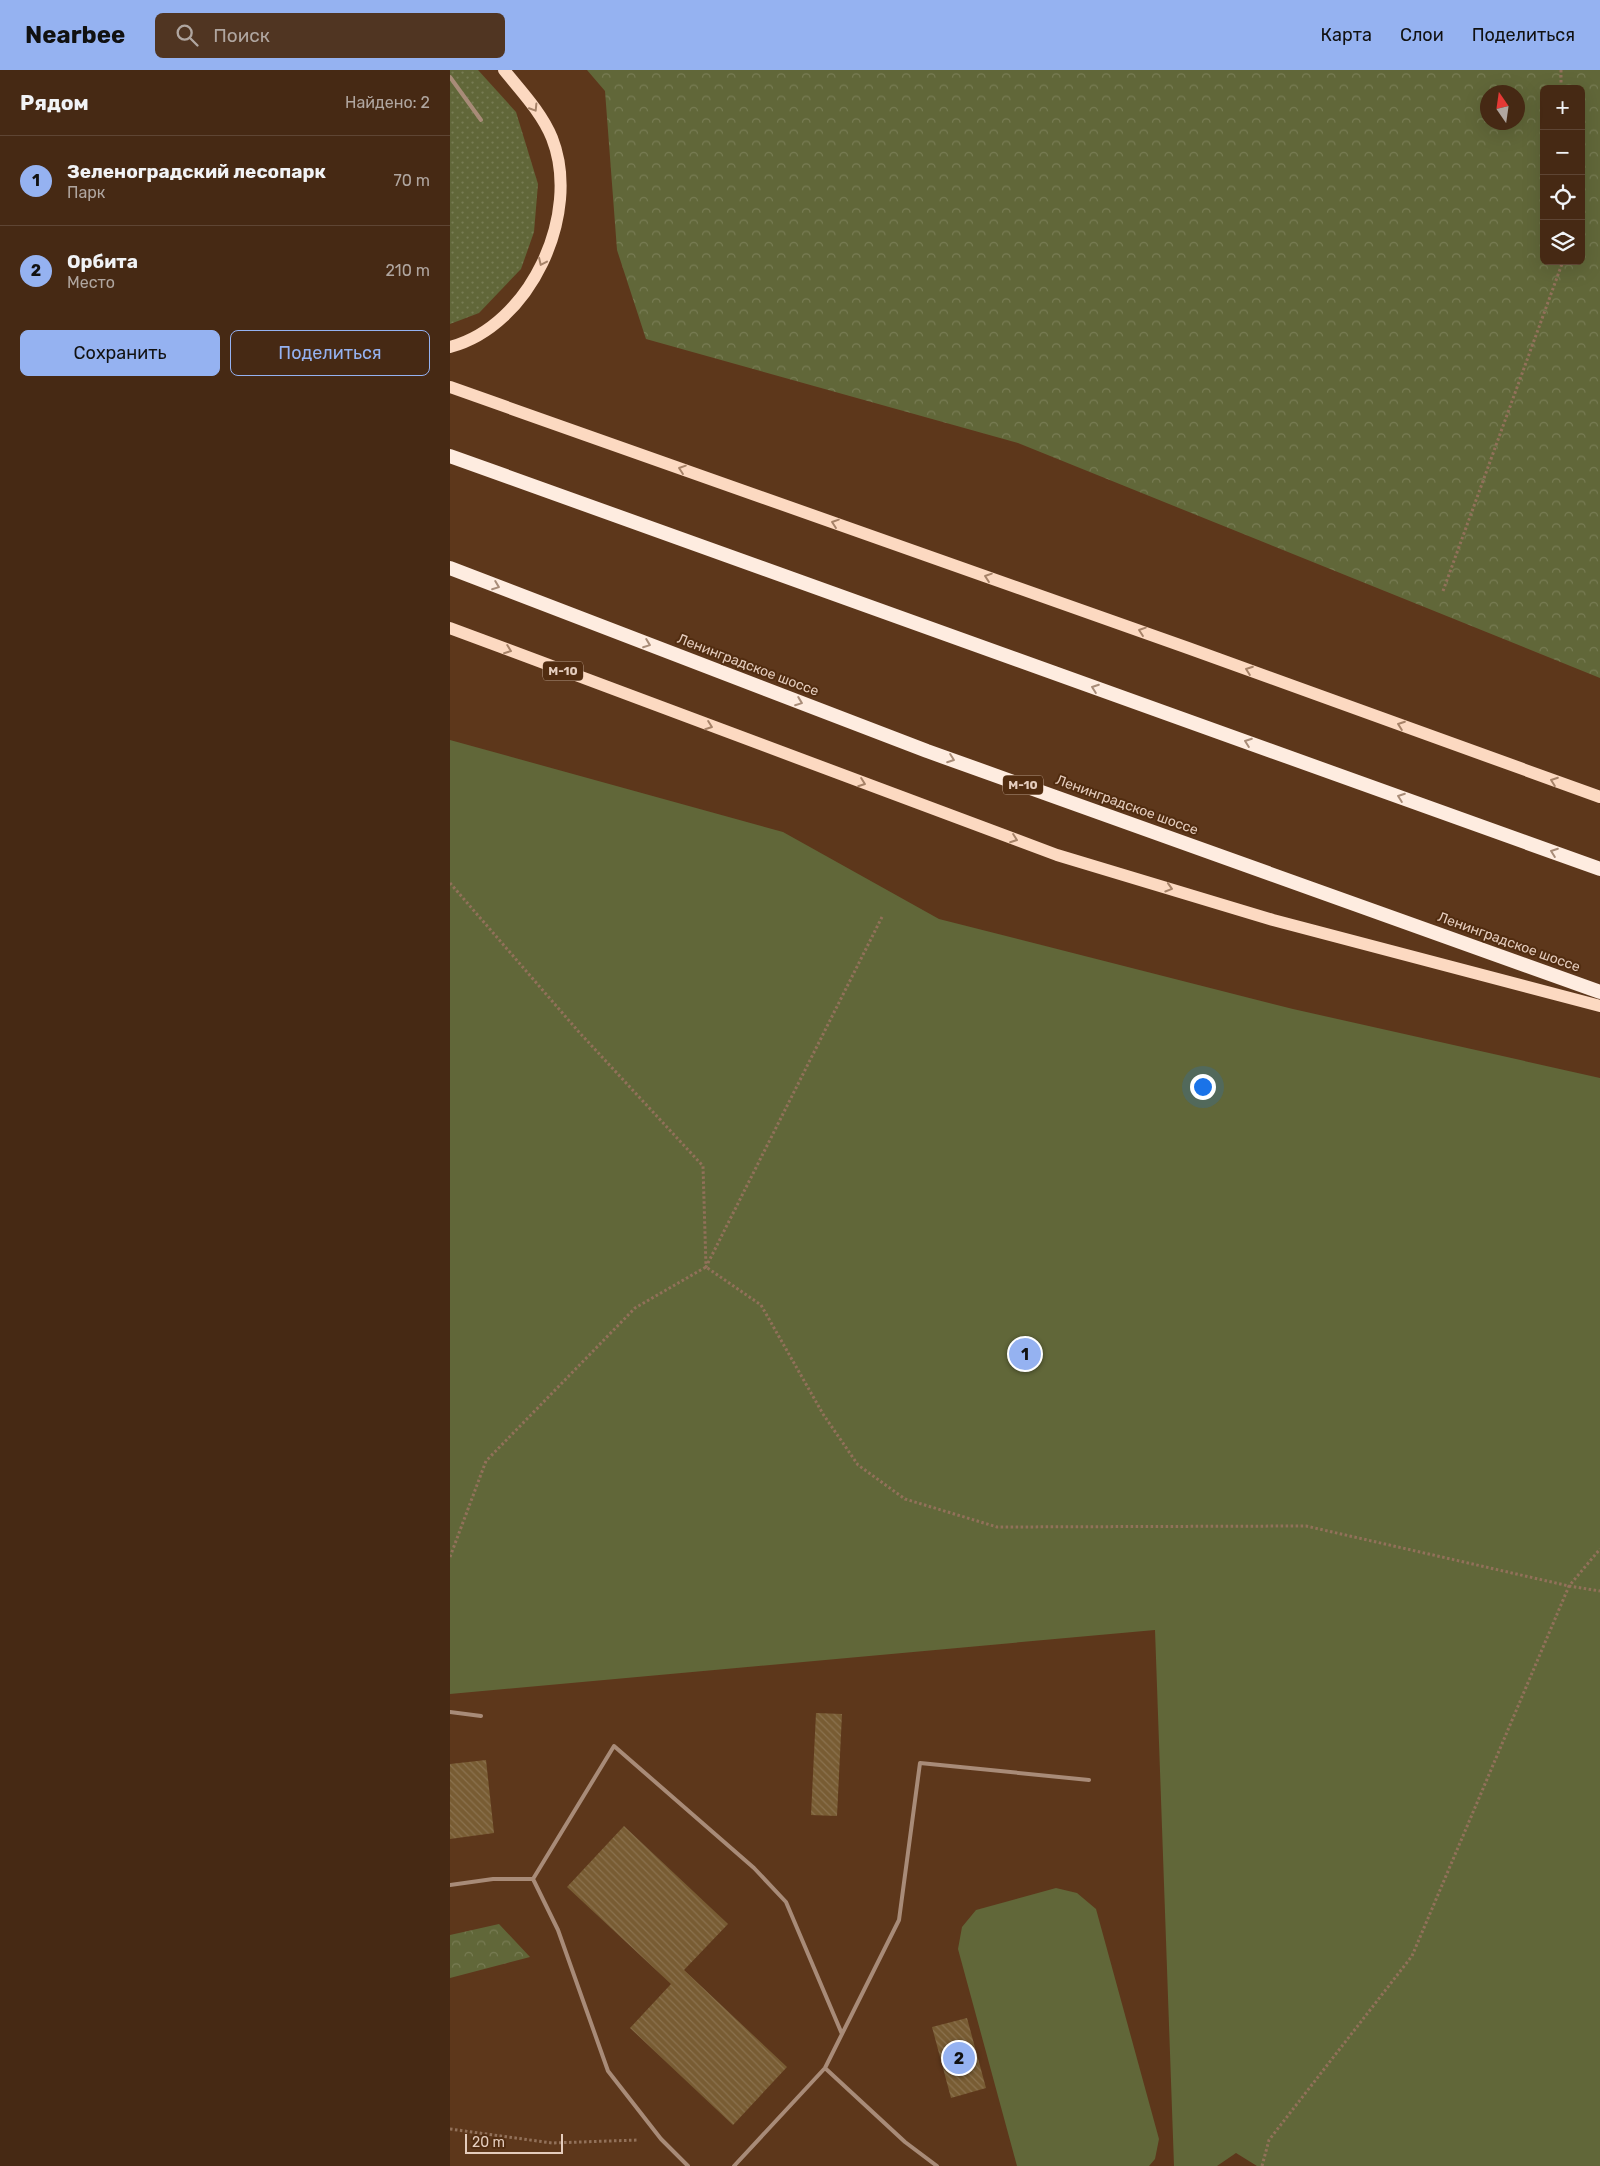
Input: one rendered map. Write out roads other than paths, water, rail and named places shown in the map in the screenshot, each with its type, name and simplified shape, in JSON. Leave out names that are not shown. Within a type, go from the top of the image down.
[{"type":"highway","points":[[450,456],[1600,868]]},
{"type":"highway","name":"Ленинградское шоссе","points":[[450,568],[927,750],[1600,992]]},
{"type":"main road","points":[[450,347],[468,342],[502,317],[531,286],[554,231],[559,205],[560,170],[552,138],[531,103],[504,70]]},
{"type":"main road","points":[[450,387],[1178,644],[1600,797]]},
{"type":"main road","name":"М-10","points":[[454,631],[1057,855],[1274,920],[1600,1006]]},
{"type":"lane","points":[[450,77],[481,120]]},
{"type":"lane","points":[[450,1712],[481,1716]]},
{"type":"lane","points":[[533,1879],[614,1746],[754,1868],[786,1902],[842,2034]]},
{"type":"lane","points":[[734,2166],[825,2068],[899,1920],[920,1763],[1089,1780]]},
{"type":"lane","points":[[450,1885],[493,1880],[533,1879]]},
{"type":"lane","points":[[533,1879],[558,1930],[608,2071],[661,2138],[688,2166]]},
{"type":"lane","points":[[825,2068],[905,2142],[937,2166]]},
{"type":"place","name":"Зеленоградский лесопарк","points":[[1025,1354]]},
{"type":"place","name":"Орбита","points":[[959,2058]]}]
